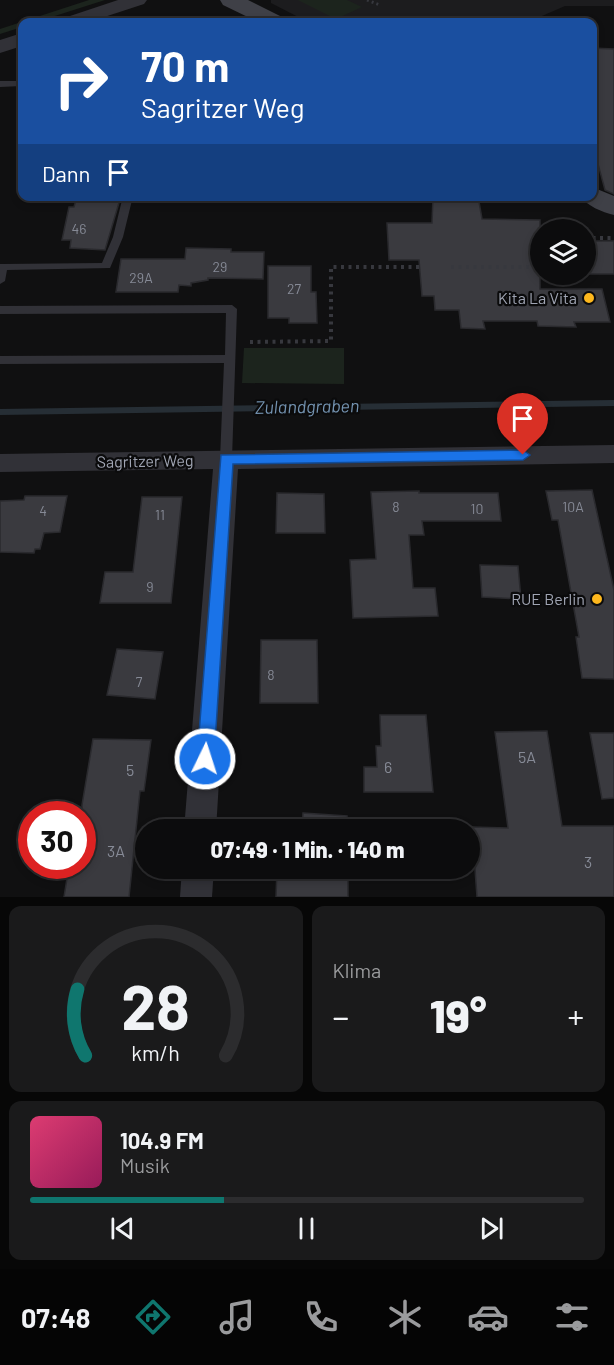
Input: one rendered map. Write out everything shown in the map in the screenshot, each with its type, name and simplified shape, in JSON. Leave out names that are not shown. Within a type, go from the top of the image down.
[{"type":"main road","points":[[231,0],[266,18]]},
{"type":"main road","points":[[597,198],[614,207]]},
{"type":"street","points":[[83,18],[137,0]]},
{"type":"street","points":[[0,47],[18,40]]},
{"type":"street","points":[[202,819],[227,445]]},
{"type":"street","name":"Sagritzer Weg","points":[[0,464],[227,445],[614,454]]},
{"type":"street","points":[[196,897],[197,879]]},
{"type":"lane","points":[[0,84],[18,84]]},
{"type":"lane","points":[[0,281],[3,267],[106,266],[118,237],[127,201]]},
{"type":"lane","points":[[0,310],[232,309],[227,445]]},
{"type":"lane","points":[[0,360],[230,359]]},
{"type":"path","points":[[367,0],[380,5]]},
{"type":"path","points":[[596,238],[614,238]]},
{"type":"path","points":[[231,342],[331,341],[331,267],[420,267]]},
{"type":"path","points":[[451,267],[530,267]]},
{"type":"shaded area","points":[[89,0],[105,0],[49,18],[34,18]]},
{"type":"shaded area","points":[[271,0],[614,0],[614,6],[565,6],[537,18],[300,18],[271,3]]},
{"type":"shaded area","points":[[298,0],[347,0],[362,7],[334,18]]},
{"type":"shaded area","points":[[18,23],[18,28],[0,34],[0,29]]},
{"type":"shaded area","points":[[244,348],[344,348],[344,384],[242,383]]},
{"type":"building","points":[[597,48],[614,49],[614,194],[605,190],[597,160]]},
{"type":"building","points":[[76,201],[120,201],[105,250],[70,248],[71,240],[62,240],[69,207],[74,207]]},
{"type":"building","points":[[433,201],[479,201],[482,219],[530,220],[530,285],[540,285],[540,289],[602,289],[610,322],[574,322],[576,327],[538,326],[537,321],[483,321],[485,329],[461,328],[459,310],[435,310],[434,296],[422,296],[419,260],[389,260],[387,223],[432,223]]},
{"type":"building","points":[[596,241],[614,241],[614,274],[596,274]]},
{"type":"building","points":[[186,248],[264,252],[263,279],[208,278],[208,280],[191,283],[191,286],[179,285],[178,292],[116,292],[121,259],[185,259]]},
{"type":"building","points":[[268,266],[311,266],[311,292],[316,292],[317,323],[289,323],[289,318],[268,318]]},
{"type":"building","points":[[592,490],[614,590],[614,679],[582,678],[576,637],[579,637],[558,520],[552,520],[546,491]]},
{"type":"building","points":[[419,491],[419,493],[498,493],[501,521],[422,521],[424,535],[409,535],[413,588],[435,588],[438,616],[353,618],[350,560],[376,559],[371,492]]},
{"type":"building","points":[[277,493],[324,494],[325,533],[276,533]]},
{"type":"building","points":[[25,496],[67,496],[60,532],[44,533],[40,549],[35,549],[34,553],[0,552],[0,501],[24,500]]},
{"type":"building","points":[[142,497],[182,497],[171,603],[100,603],[105,572],[133,572]]},
{"type":"building","points":[[480,565],[518,566],[521,599],[482,597]]},
{"type":"building","points":[[261,640],[317,640],[318,703],[260,703]]},
{"type":"building","points":[[117,649],[163,652],[155,699],[107,695]]},
{"type":"building","points":[[380,715],[426,715],[433,792],[364,792],[364,767],[377,767],[376,746],[381,746]]},
{"type":"building","points":[[547,731],[562,826],[614,826],[614,897],[477,897],[476,879],[480,879],[480,827],[508,828],[495,732]]},
{"type":"building","points":[[590,733],[614,733],[614,798],[602,799]]},
{"type":"building","points":[[93,739],[151,740],[144,791],[140,791],[137,819],[135,819],[129,897],[64,897],[67,879],[96,879],[96,801],[83,801]]},
{"type":"building","points":[[303,813],[347,816],[347,819],[303,819]]},
{"type":"building","points":[[277,879],[348,879],[348,897],[276,897]]},
{"type":"waterway","name":"Zulandgraben","points":[[0,412],[614,403]]},
{"type":"place","name":"Kita La Vita","points":[[589,298]]},
{"type":"place","name":"RUE Berlin","points":[[597,599]]},
{"type":"route","points":[[205,759],[226,459],[523,455]]}]
